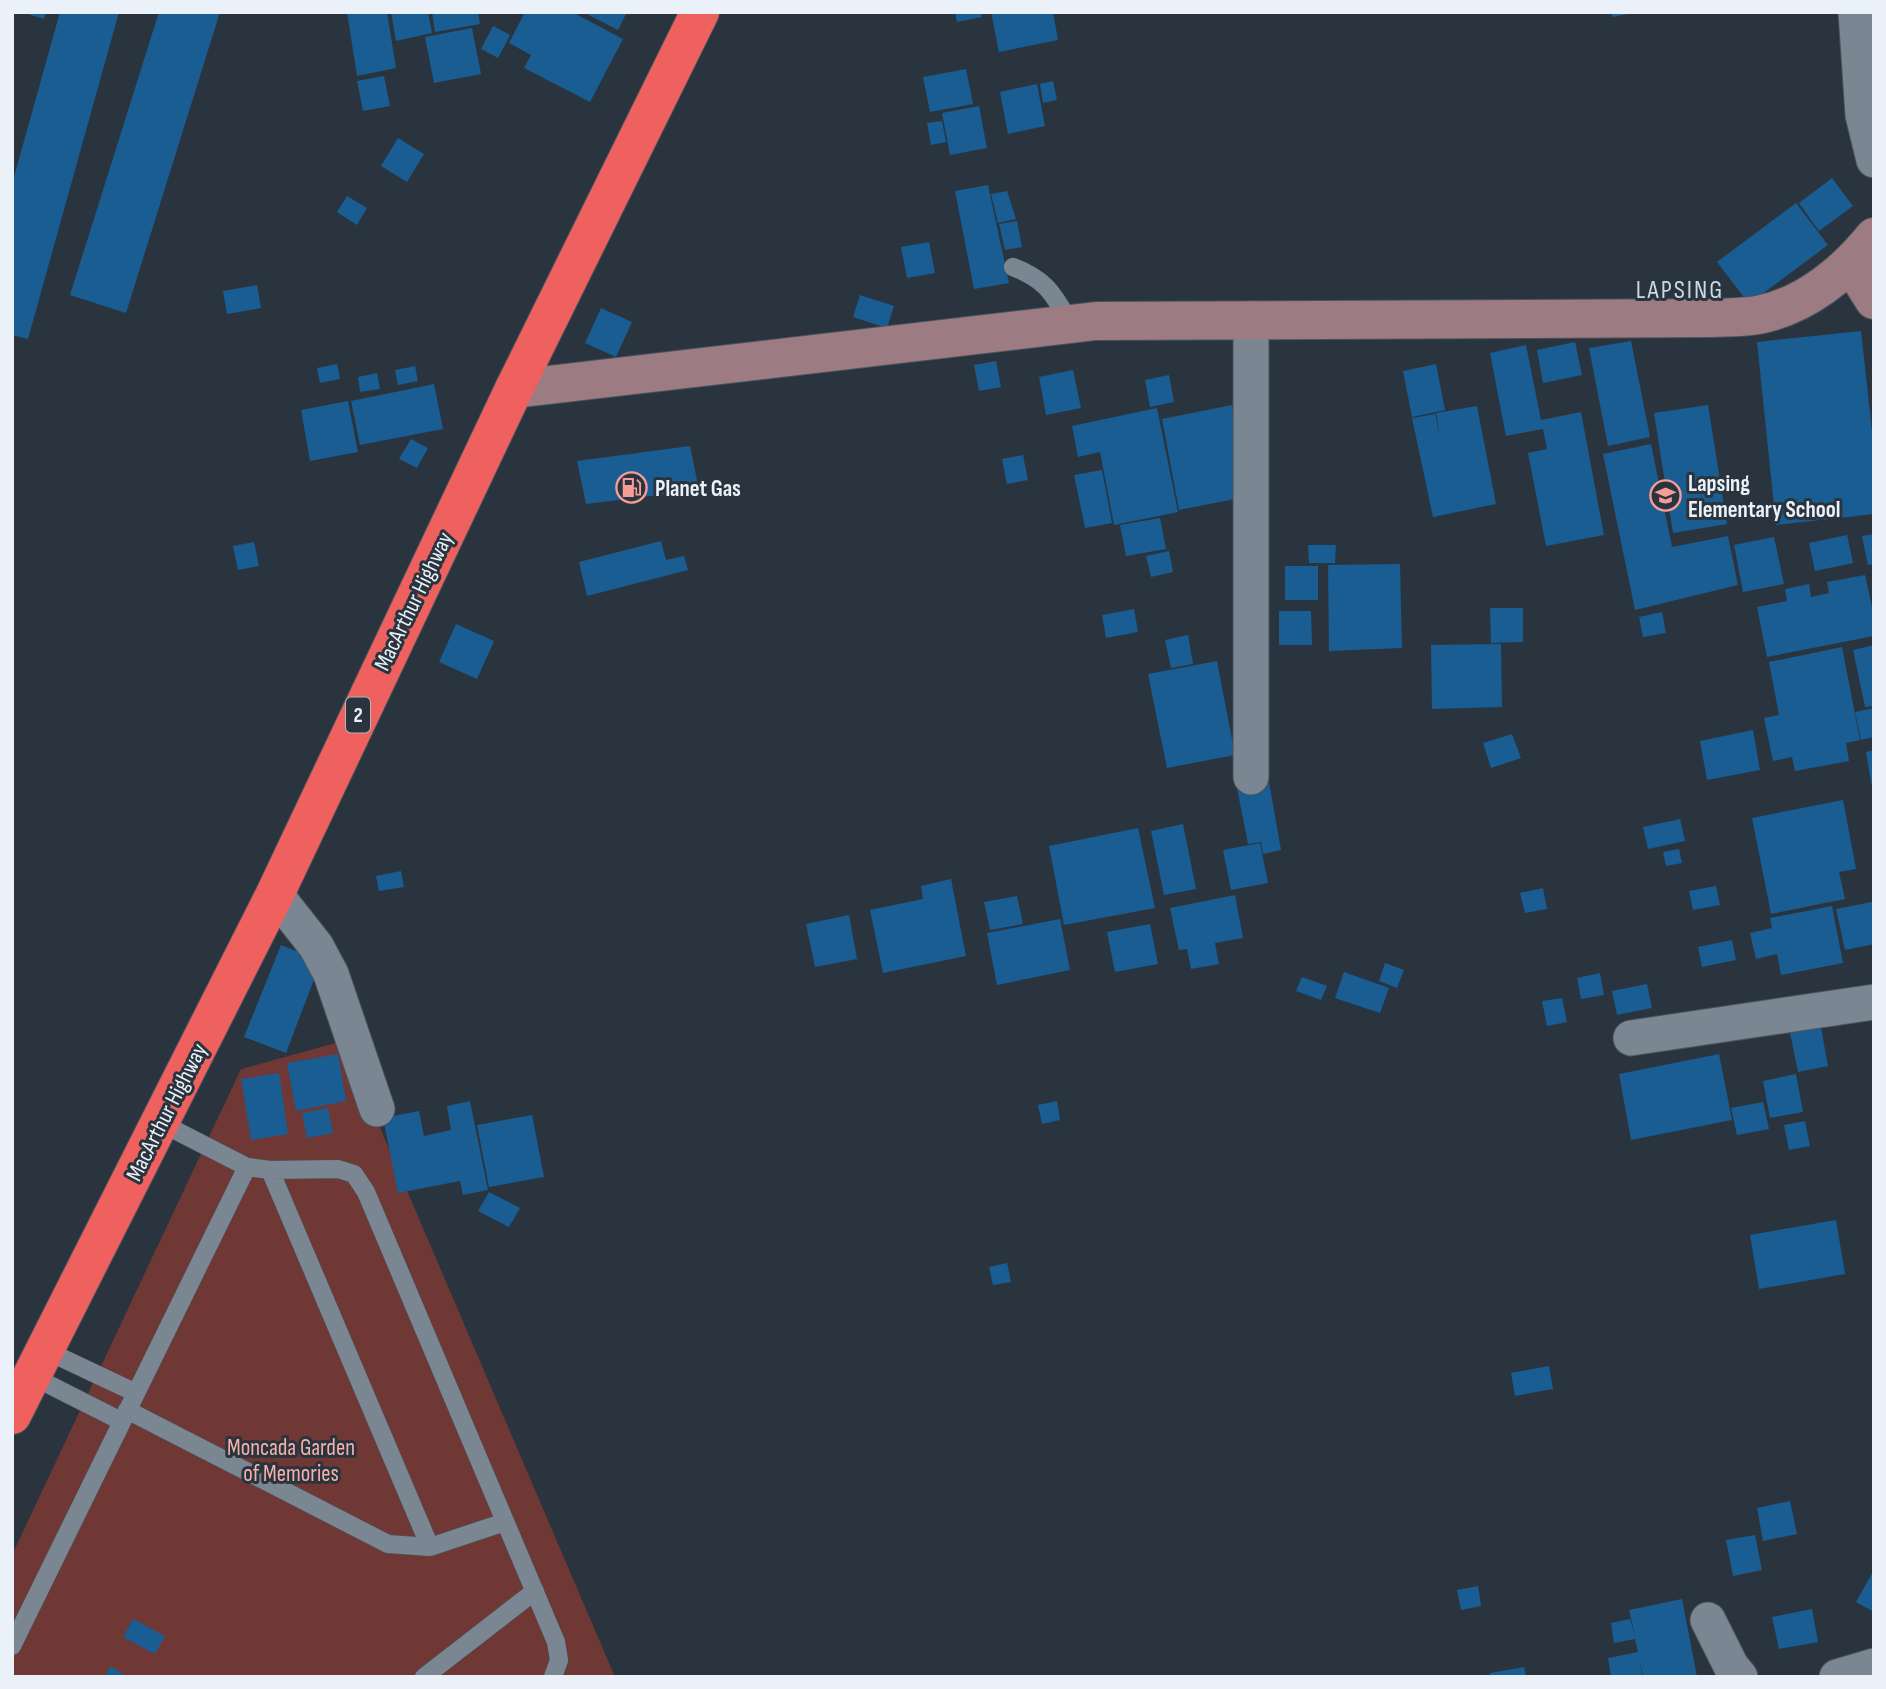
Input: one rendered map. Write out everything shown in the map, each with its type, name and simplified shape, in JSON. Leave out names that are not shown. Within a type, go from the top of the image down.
[{"type":"highway","name":"MacArthur Highway","points":[[12,1415],[275,894],[514,389],[700,12]]},
{"type":"street","points":[[1856,12],[1863,115],[1874,160]]},
{"type":"street","points":[[514,389],[1071,324],[1251,320],[1709,318],[1760,315],[1811,295],[1863,251],[1874,300]]},
{"type":"street","points":[[1251,320],[1251,777]]},
{"type":"street","points":[[275,894],[316,947],[331,974],[377,1109]]},
{"type":"street","points":[[1631,1038],[1874,1002]]},
{"type":"street","points":[[1708,1620],[1731,1666],[1740,1677]]},
{"type":"street","points":[[1837,1677],[1874,1666]]},
{"type":"lane","points":[[1013,267],[1036,276],[1049,288],[1071,324]]},
{"type":"lane","points":[[161,1123],[247,1167],[270,1170],[338,1169],[354,1174],[366,1192],[536,1591],[556,1642],[559,1660],[553,1677]]},
{"type":"lane","points":[[12,1646],[247,1167]]},
{"type":"lane","points":[[270,1170],[430,1548]]},
{"type":"lane","points":[[38,1363],[136,1393]]},
{"type":"lane","points":[[38,1363],[124,1415],[388,1544],[430,1548],[505,1521]]},
{"type":"lane","points":[[424,1677],[536,1591]]},
{"type":"green space","name":"Moncada Garden of Memories","points":[[343,1041],[615,1677],[12,1677],[12,1555],[241,1069]]},
{"type":"building","points":[[21,12],[46,12],[44,19]]},
{"type":"building","points":[[60,12],[119,12],[28,339],[12,335],[12,184]]},
{"type":"building","points":[[159,12],[220,12],[126,313],[70,295]]},
{"type":"building","points":[[347,12],[387,12],[396,68],[357,76]]},
{"type":"building","points":[[391,12],[428,12],[432,33],[396,41]]},
{"type":"building","points":[[432,12],[478,12],[480,24],[435,32]]},
{"type":"building","points":[[525,12],[572,12],[623,39],[590,102],[524,68],[531,55],[509,43]]},
{"type":"building","points":[[583,12],[627,12],[618,30]]},
{"type":"building","points":[[955,12],[981,12],[982,17],[957,22]]},
{"type":"building","points":[[991,12],[1053,12],[1058,40],[999,52]]},
{"type":"building","points":[[1611,12],[1628,12],[1628,14],[1612,17]]},
{"type":"building","points":[[493,26],[510,35],[498,58],[481,49]]},
{"type":"building","points":[[472,28],[481,74],[434,83],[425,37]]},
{"type":"building","points":[[966,69],[973,104],[930,112],[923,77]]},
{"type":"building","points":[[384,76],[390,106],[363,111],[357,81]]},
{"type":"building","points":[[1053,81],[1057,100],[1043,103],[1040,84]]},
{"type":"building","points":[[1037,84],[1045,126],[1008,134],[1000,92]]},
{"type":"building","points":[[979,106],[987,148],[950,155],[942,113]]},
{"type":"building","points":[[942,121],[946,142],[931,145],[927,123]]},
{"type":"building","points":[[398,138],[424,154],[407,182],[381,166]]},
{"type":"building","points":[[1832,178],[1853,206],[1819,231],[1799,203]]},
{"type":"building","points":[[988,185],[1009,283],[974,289],[955,191]]},
{"type":"building","points":[[1007,191],[1016,219],[998,223],[991,194]]},
{"type":"building","points":[[347,196],[367,208],[357,225],[337,212]]},
{"type":"building","points":[[1796,203],[1828,245],[1749,304],[1717,262]]},
{"type":"building","points":[[1017,221],[1022,247],[1005,250],[999,224]]},
{"type":"building","points":[[929,242],[935,273],[907,278],[901,247]]},
{"type":"building","points":[[257,285],[261,308],[227,314],[223,291]]},
{"type":"building","points":[[860,295],[894,306],[887,328],[853,317]]},
{"type":"building","points":[[601,308],[632,322],[616,357],[585,343]]},
{"type":"building","points":[[1861,331],[1874,449],[1874,514],[1776,525],[1757,342]]},
{"type":"building","points":[[1631,341],[1650,437],[1608,446],[1589,348]]},
{"type":"building","points":[[1575,342],[1582,375],[1543,383],[1537,350]]},
{"type":"building","points":[[1526,345],[1541,420],[1581,412],[1604,535],[1546,546],[1528,453],[1547,449],[1543,429],[1506,436],[1490,353]]},
{"type":"building","points":[[996,361],[1001,387],[979,391],[974,365]]},
{"type":"building","points":[[337,364],[340,379],[320,383],[317,368]]},
{"type":"building","points":[[1436,364],[1445,410],[1412,417],[1403,371]]},
{"type":"building","points":[[415,366],[418,381],[398,385],[395,370]]},
{"type":"building","points":[[1073,370],[1081,408],[1046,415],[1039,377]]},
{"type":"building","points":[[377,373],[380,389],[360,392],[358,377]]},
{"type":"building","points":[[1169,375],[1174,402],[1150,407],[1145,380]]},
{"type":"building","points":[[434,384],[443,429],[360,445],[351,401]]},
{"type":"building","points":[[348,401],[358,452],[310,461],[301,410]]},
{"type":"building","points":[[1232,405],[1250,496],[1179,510],[1162,419]]},
{"type":"building","points":[[1708,405],[1727,524],[1673,533],[1654,413]]},
{"type":"building","points":[[1477,406],[1496,504],[1433,517],[1412,418],[1435,414],[1440,436],[1436,413]]},
{"type":"building","points":[[1157,408],[1178,512],[1114,525],[1100,452],[1078,457],[1072,426]]},
{"type":"building","points":[[411,439],[428,448],[417,468],[399,459]]},
{"type":"building","points":[[1651,444],[1672,547],[1728,536],[1738,585],[1635,610],[1603,454]]},
{"type":"building","points":[[690,446],[699,490],[586,504],[577,461]]},
{"type":"building","points":[[1023,455],[1028,480],[1007,484],[1002,459]]},
{"type":"building","points":[[1102,470],[1112,523],[1085,528],[1074,475]]},
{"type":"building","points":[[1160,518],[1166,549],[1126,556],[1120,525]]},
{"type":"building","points":[[1874,534],[1874,564],[1868,565],[1862,536]]},
{"type":"building","points":[[1847,535],[1853,563],[1815,571],[1809,543]]},
{"type":"building","points":[[1774,537],[1784,584],[1743,592],[1734,545]]},
{"type":"building","points":[[661,541],[666,560],[684,556],[688,570],[587,596],[579,562]]},
{"type":"building","points":[[254,542],[259,566],[238,570],[233,546]]},
{"type":"building","points":[[1308,545],[1336,545],[1335,563],[1309,563]]},
{"type":"building","points":[[1169,551],[1173,572],[1151,577],[1146,556]]},
{"type":"building","points":[[1400,564],[1402,648],[1329,651],[1328,565]]},
{"type":"building","points":[[1285,566],[1318,566],[1318,600],[1285,600]]},
{"type":"building","points":[[1865,575],[1874,616],[1874,636],[1767,657],[1757,607],[1787,601],[1785,589],[1809,584],[1811,597],[1829,593],[1827,582]]},
{"type":"building","points":[[1490,608],[1523,608],[1523,642],[1491,643]]},
{"type":"building","points":[[1134,609],[1138,632],[1106,638],[1102,615]]},
{"type":"building","points":[[1279,611],[1311,611],[1312,645],[1279,645]]},
{"type":"building","points":[[1662,612],[1666,633],[1643,637],[1639,617]]},
{"type":"building","points":[[456,624],[494,641],[477,679],[439,662]]},
{"type":"building","points":[[1188,635],[1193,664],[1171,668],[1165,640]]},
{"type":"building","points":[[1501,644],[1502,707],[1432,709],[1431,645]]},
{"type":"building","points":[[1874,645],[1874,706],[1865,707],[1853,650]]},
{"type":"building","points":[[1842,647],[1860,740],[1846,743],[1849,761],[1795,771],[1792,757],[1773,761],[1764,718],[1779,715],[1769,662]]},
{"type":"building","points":[[1217,661],[1235,755],[1167,768],[1148,674]]},
{"type":"building","points":[[1874,708],[1874,737],[1861,740],[1855,712]]},
{"type":"building","points":[[1753,730],[1760,770],[1707,780],[1700,741]]},
{"type":"building","points":[[1512,734],[1521,758],[1491,768],[1483,743]]},
{"type":"building","points":[[1874,750],[1874,787],[1872,787],[1866,752]]},
{"type":"building","points":[[1269,782],[1281,850],[1263,854],[1261,842],[1248,844],[1237,788]]},
{"type":"building","points":[[1843,800],[1856,869],[1839,872],[1845,899],[1771,914],[1752,818]]},
{"type":"building","points":[[1680,819],[1685,841],[1648,849],[1643,827]]},
{"type":"building","points":[[1183,824],[1196,889],[1164,895],[1151,831]]},
{"type":"building","points":[[1138,828],[1155,908],[1064,925],[1049,846]]},
{"type":"building","points":[[1260,843],[1268,883],[1231,890],[1223,850]]},
{"type":"building","points":[[1679,849],[1682,863],[1666,866],[1663,852]]},
{"type":"building","points":[[401,871],[404,887],[379,891],[376,876]]},
{"type":"building","points":[[951,879],[966,956],[883,973],[870,910],[923,899],[921,886]]},
{"type":"building","points":[[1716,886],[1720,905],[1693,910],[1689,891]]},
{"type":"building","points":[[1543,888],[1547,909],[1525,913],[1520,893]]},
{"type":"building","points":[[1235,895],[1243,938],[1215,943],[1219,964],[1191,969],[1187,949],[1179,950],[1170,908]]},
{"type":"building","points":[[1017,896],[1023,924],[990,930],[984,902]]},
{"type":"building","points":[[1872,902],[1874,944],[1845,950],[1836,909]]},
{"type":"building","points":[[1832,906],[1843,963],[1781,975],[1777,954],[1756,959],[1750,933],[1772,928],[1770,918]]},
{"type":"building","points":[[849,915],[857,959],[815,967],[806,924]]},
{"type":"building","points":[[1060,919],[1070,970],[997,985],[987,933]]},
{"type":"building","points":[[1150,924],[1158,964],[1115,972],[1107,932]]},
{"type":"building","points":[[1732,940],[1736,960],[1702,967],[1698,947]]},
{"type":"building","points":[[281,945],[321,961],[286,1053],[244,1037]]},
{"type":"building","points":[[1385,963],[1404,970],[1397,988],[1379,981]]},
{"type":"building","points":[[1344,972],[1389,988],[1380,1013],[1335,998]]},
{"type":"building","points":[[1600,973],[1604,995],[1581,999],[1577,978]]},
{"type":"building","points":[[1302,977],[1327,986],[1321,1000],[1296,991]]},
{"type":"building","points":[[1647,984],[1652,1008],[1617,1015],[1612,991]]},
{"type":"building","points":[[1562,998],[1567,1022],[1547,1026],[1542,1001]]},
{"type":"building","points":[[1820,1022],[1828,1066],[1798,1072],[1789,1028]]},
{"type":"building","points":[[338,1054],[346,1101],[296,1111],[287,1063]]},
{"type":"building","points":[[1719,1054],[1732,1120],[1631,1140],[1619,1074]]},
{"type":"building","points":[[279,1073],[288,1134],[251,1140],[241,1079]]},
{"type":"building","points":[[1796,1074],[1803,1112],[1770,1118],[1763,1081]]},
{"type":"building","points":[[470,1101],[488,1190],[463,1195],[460,1181],[398,1193],[383,1118],[419,1111],[424,1136],[451,1130],[447,1106]]},
{"type":"building","points":[[1057,1101],[1060,1120],[1042,1124],[1038,1105]]},
{"type":"building","points":[[1763,1102],[1769,1129],[1737,1135],[1731,1108]]},
{"type":"building","points":[[328,1108],[333,1133],[307,1138],[302,1113]]},
{"type":"building","points":[[532,1115],[544,1177],[489,1187],[477,1125]]},
{"type":"building","points":[[1805,1121],[1810,1146],[1789,1150],[1784,1125]]},
{"type":"building","points":[[489,1192],[520,1208],[509,1227],[478,1211]]},
{"type":"building","points":[[1836,1220],[1845,1274],[1759,1289],[1750,1235]]},
{"type":"building","points":[[1007,1263],[1011,1282],[993,1285],[989,1267]]},
{"type":"building","points":[[1549,1366],[1553,1389],[1515,1396],[1511,1373]]},
{"type":"building","points":[[1790,1501],[1797,1534],[1763,1541],[1757,1508]]},
{"type":"building","points":[[1755,1535],[1762,1570],[1733,1576],[1726,1540]]},
{"type":"building","points":[[1874,1570],[1874,1612],[1856,1602]]},
{"type":"building","points":[[1478,1586],[1481,1606],[1461,1610],[1457,1590]]},
{"type":"building","points":[[1682,1599],[1697,1677],[1643,1677],[1640,1661],[1642,1677],[1611,1677],[1608,1658],[1638,1652],[1635,1639],[1614,1643],[1611,1623],[1630,1619],[1635,1636],[1629,1610]]},
{"type":"building","points":[[1812,1609],[1818,1642],[1779,1649],[1772,1617]]},
{"type":"building","points":[[133,1619],[165,1636],[155,1654],[123,1637]]},
{"type":"building","points":[[111,1666],[127,1677],[104,1677]]},
{"type":"building","points":[[1524,1667],[1526,1677],[1490,1677],[1490,1673]]},
{"type":"place","name":"Planet Gas","points":[[632,488]]},
{"type":"place","name":"Lapsing Elementary School","points":[[1665,496]]},
{"type":"district","name":"LAPSING","points":[[1680,289]]}]
